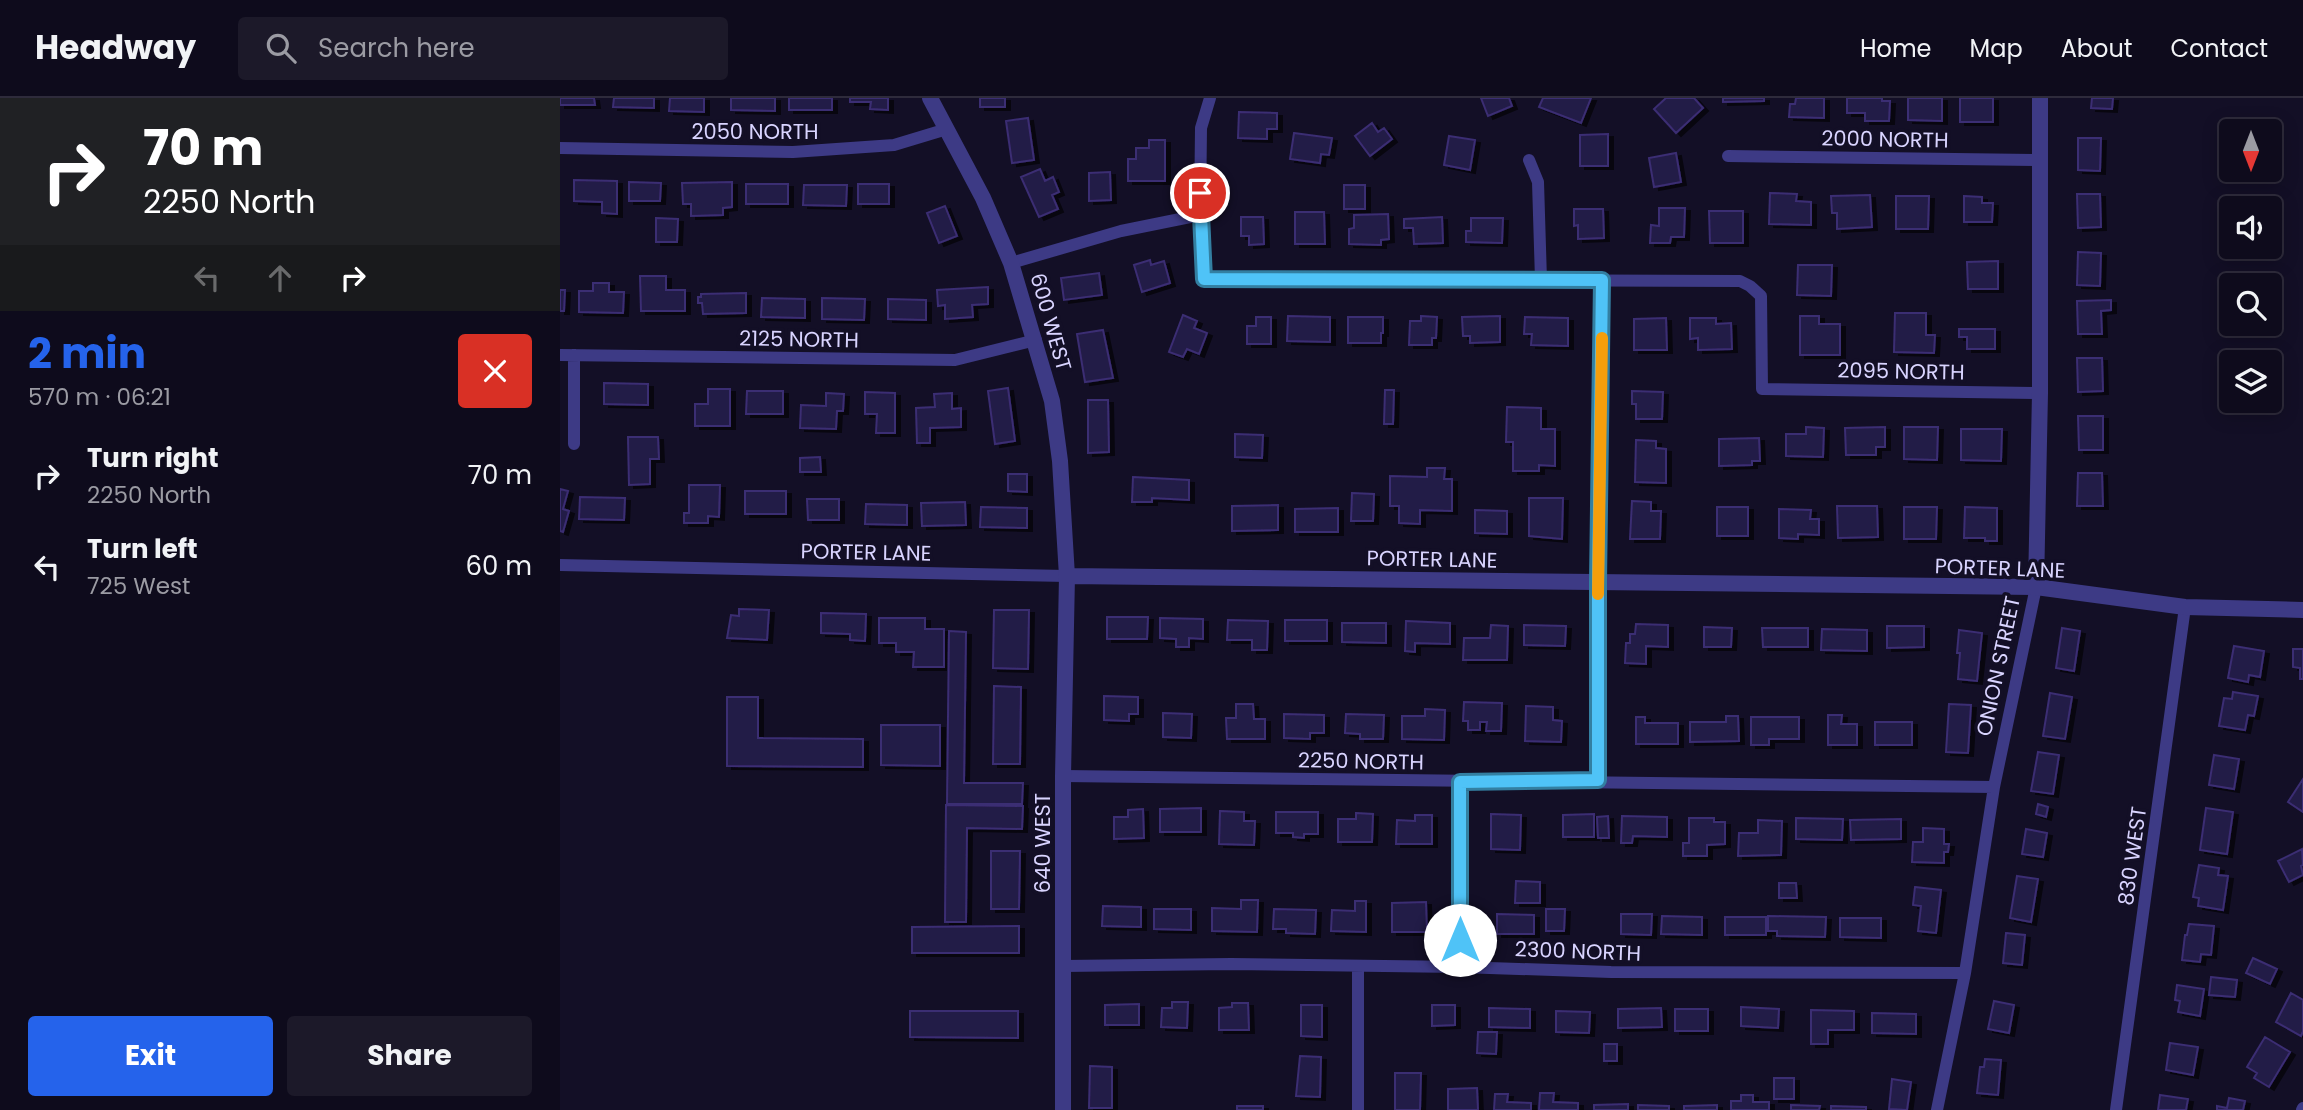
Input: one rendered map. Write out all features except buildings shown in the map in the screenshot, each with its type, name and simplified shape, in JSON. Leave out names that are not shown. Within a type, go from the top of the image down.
[{"type":"street","name":"600 WEST","points":[[930,98],[983,198],[1011,263],[1036,340],[1052,401],[1067,576]]},
{"type":"street","points":[[1210,98],[1201,128],[1200,215],[1204,279],[1602,280],[1598,780]]},
{"type":"street","name":"ONION STREET","points":[[1937,1110],[1965,973],[1994,787],[2036,587],[2040,393],[2040,98]]},
{"type":"street","name":"2050 NORTH","points":[[560,148],[793,152],[894,145],[947,129]]},
{"type":"street","name":"2000 NORTH","points":[[1728,156],[2041,160]]},
{"type":"street","points":[[1529,160],[1538,182],[1541,279]]},
{"type":"street","points":[[1011,263],[1121,231],[1200,215]]},
{"type":"street","name":"2095 NORTH","points":[[1602,280],[1740,281],[1750,286],[1761,296],[1762,389],[2040,393]]},
{"type":"street","name":"2125 NORTH","points":[[560,355],[955,360],[1036,340]]},
{"type":"street","points":[[574,444],[575,355]]},
{"type":"street","name":"PORTER LANE","points":[[560,565],[1067,576],[2036,587],[2185,607],[2303,610]]},
{"type":"street","name":"640 WEST","points":[[1063,1110],[1063,776],[1067,576]]},
{"type":"street","name":"830 WEST","points":[[2116,1110],[2185,607]]},
{"type":"street","name":"2250 NORTH","points":[[1063,776],[1460,782],[1598,780],[1994,787]]},
{"type":"street","points":[[1460,782],[1460,967]]},
{"type":"street","name":"2300 NORTH","points":[[1063,966],[1231,964],[1611,972],[1965,973]]},
{"type":"street","points":[[1358,967],[1358,1110]]},
{"type":"slow traffic","points":[[1598,594],[1602,338]]},
{"type":"route","points":[[1200,193],[1204,279],[1602,280],[1598,780],[1460,782],[1460,940]]}]
